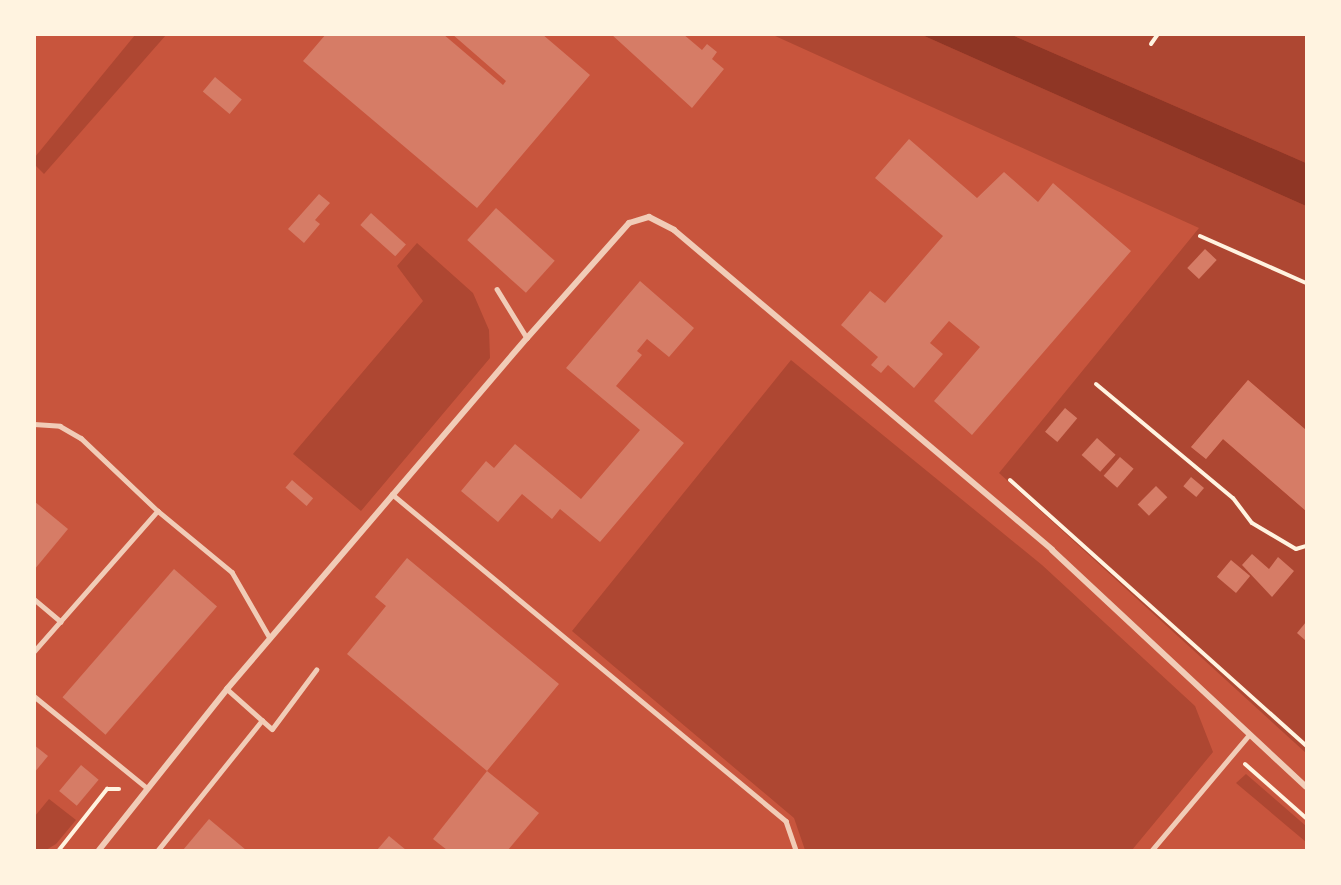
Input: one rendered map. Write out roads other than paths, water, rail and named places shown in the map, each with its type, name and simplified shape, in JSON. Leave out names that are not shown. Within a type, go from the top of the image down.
[{"type":"street","points":[[99,850],[146,787],[227,689],[527,338],[629,223],[649,217],[674,230],[1052,550],[1248,736],[1306,787]]},
{"type":"lane","points":[[497,290],[527,338]]},
{"type":"lane","points":[[34,424],[60,426],[81,438],[158,511],[232,572],[270,638]]},
{"type":"lane","points":[[392,494],[786,821],[796,850]]},
{"type":"lane","points":[[34,652],[158,511]]},
{"type":"lane","points":[[34,600],[61,622]]},
{"type":"lane","points":[[227,689],[272,729],[316,670]]},
{"type":"lane","points":[[34,696],[146,787]]},
{"type":"lane","points":[[158,850],[262,720]]},
{"type":"lane","points":[[1152,850],[1248,736]]}]
